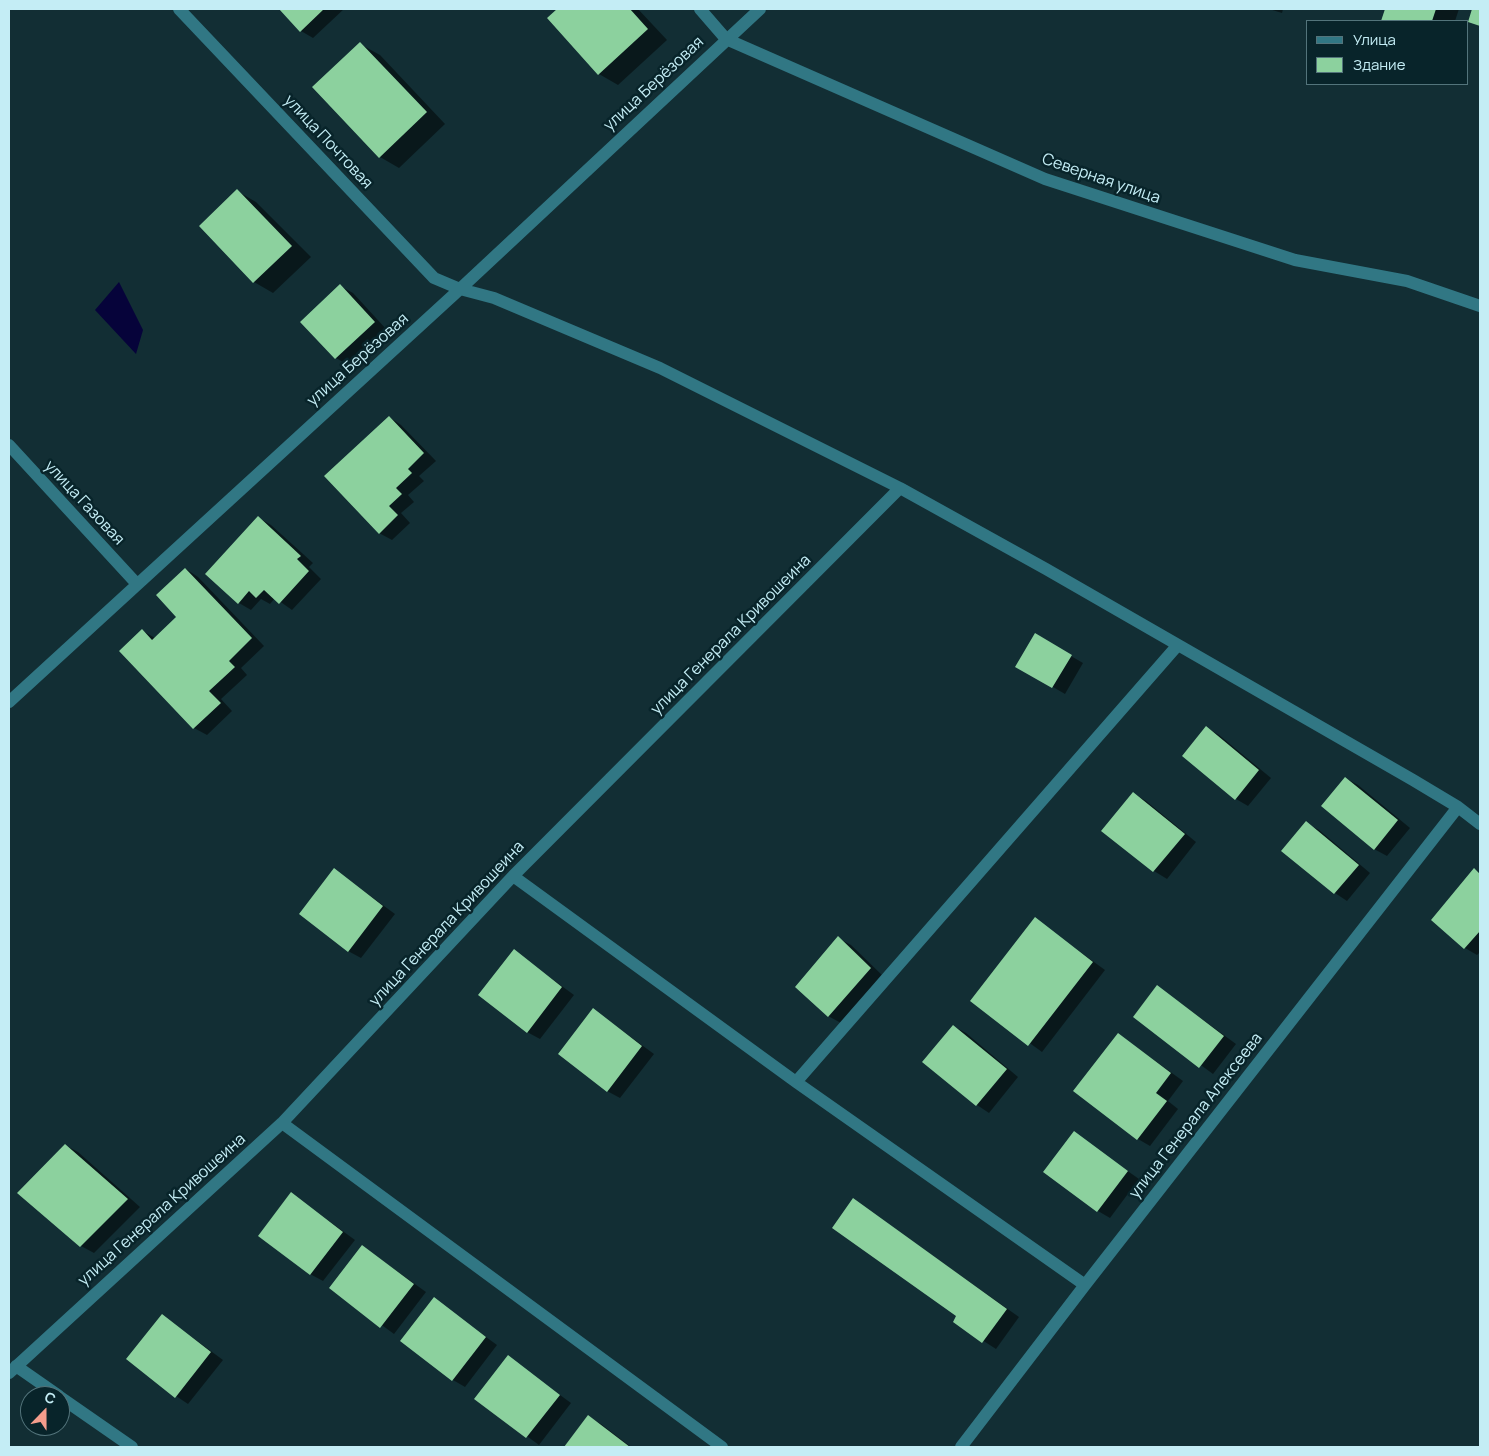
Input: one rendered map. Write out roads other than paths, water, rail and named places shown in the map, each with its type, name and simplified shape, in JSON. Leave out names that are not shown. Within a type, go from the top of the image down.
[{"type":"street","name":"улица Почтовая","points":[[179,9],[434,278],[460,289],[494,298],[660,368],[900,488],[1046,569],[1176,646],[1458,807],[1480,824]]},
{"type":"street","points":[[700,9],[726,39]]},
{"type":"street","name":"улица Берёзовая","points":[[9,702],[136,583],[460,289],[760,9]]},
{"type":"street","name":"Северная улица","points":[[726,39],[1046,179],[1295,260],[1408,281],[1480,306]]},
{"type":"street","name":"улица Газовая","points":[[9,445],[136,583]]},
{"type":"street","name":"улица Генерала Кривошеина","points":[[12,1370],[282,1123],[513,876],[900,488]]},
{"type":"street","points":[[796,1082],[1176,646]]},
{"type":"street","name":"улица Генерала Алексеева","points":[[961,1447],[1085,1284],[1458,807]]},
{"type":"street","points":[[513,876],[796,1082],[1085,1284]]},
{"type":"street","points":[[282,1123],[722,1447]]},
{"type":"street","points":[[12,1370],[41,1386]]},
{"type":"street","points":[[70,1404],[132,1447]]}]
